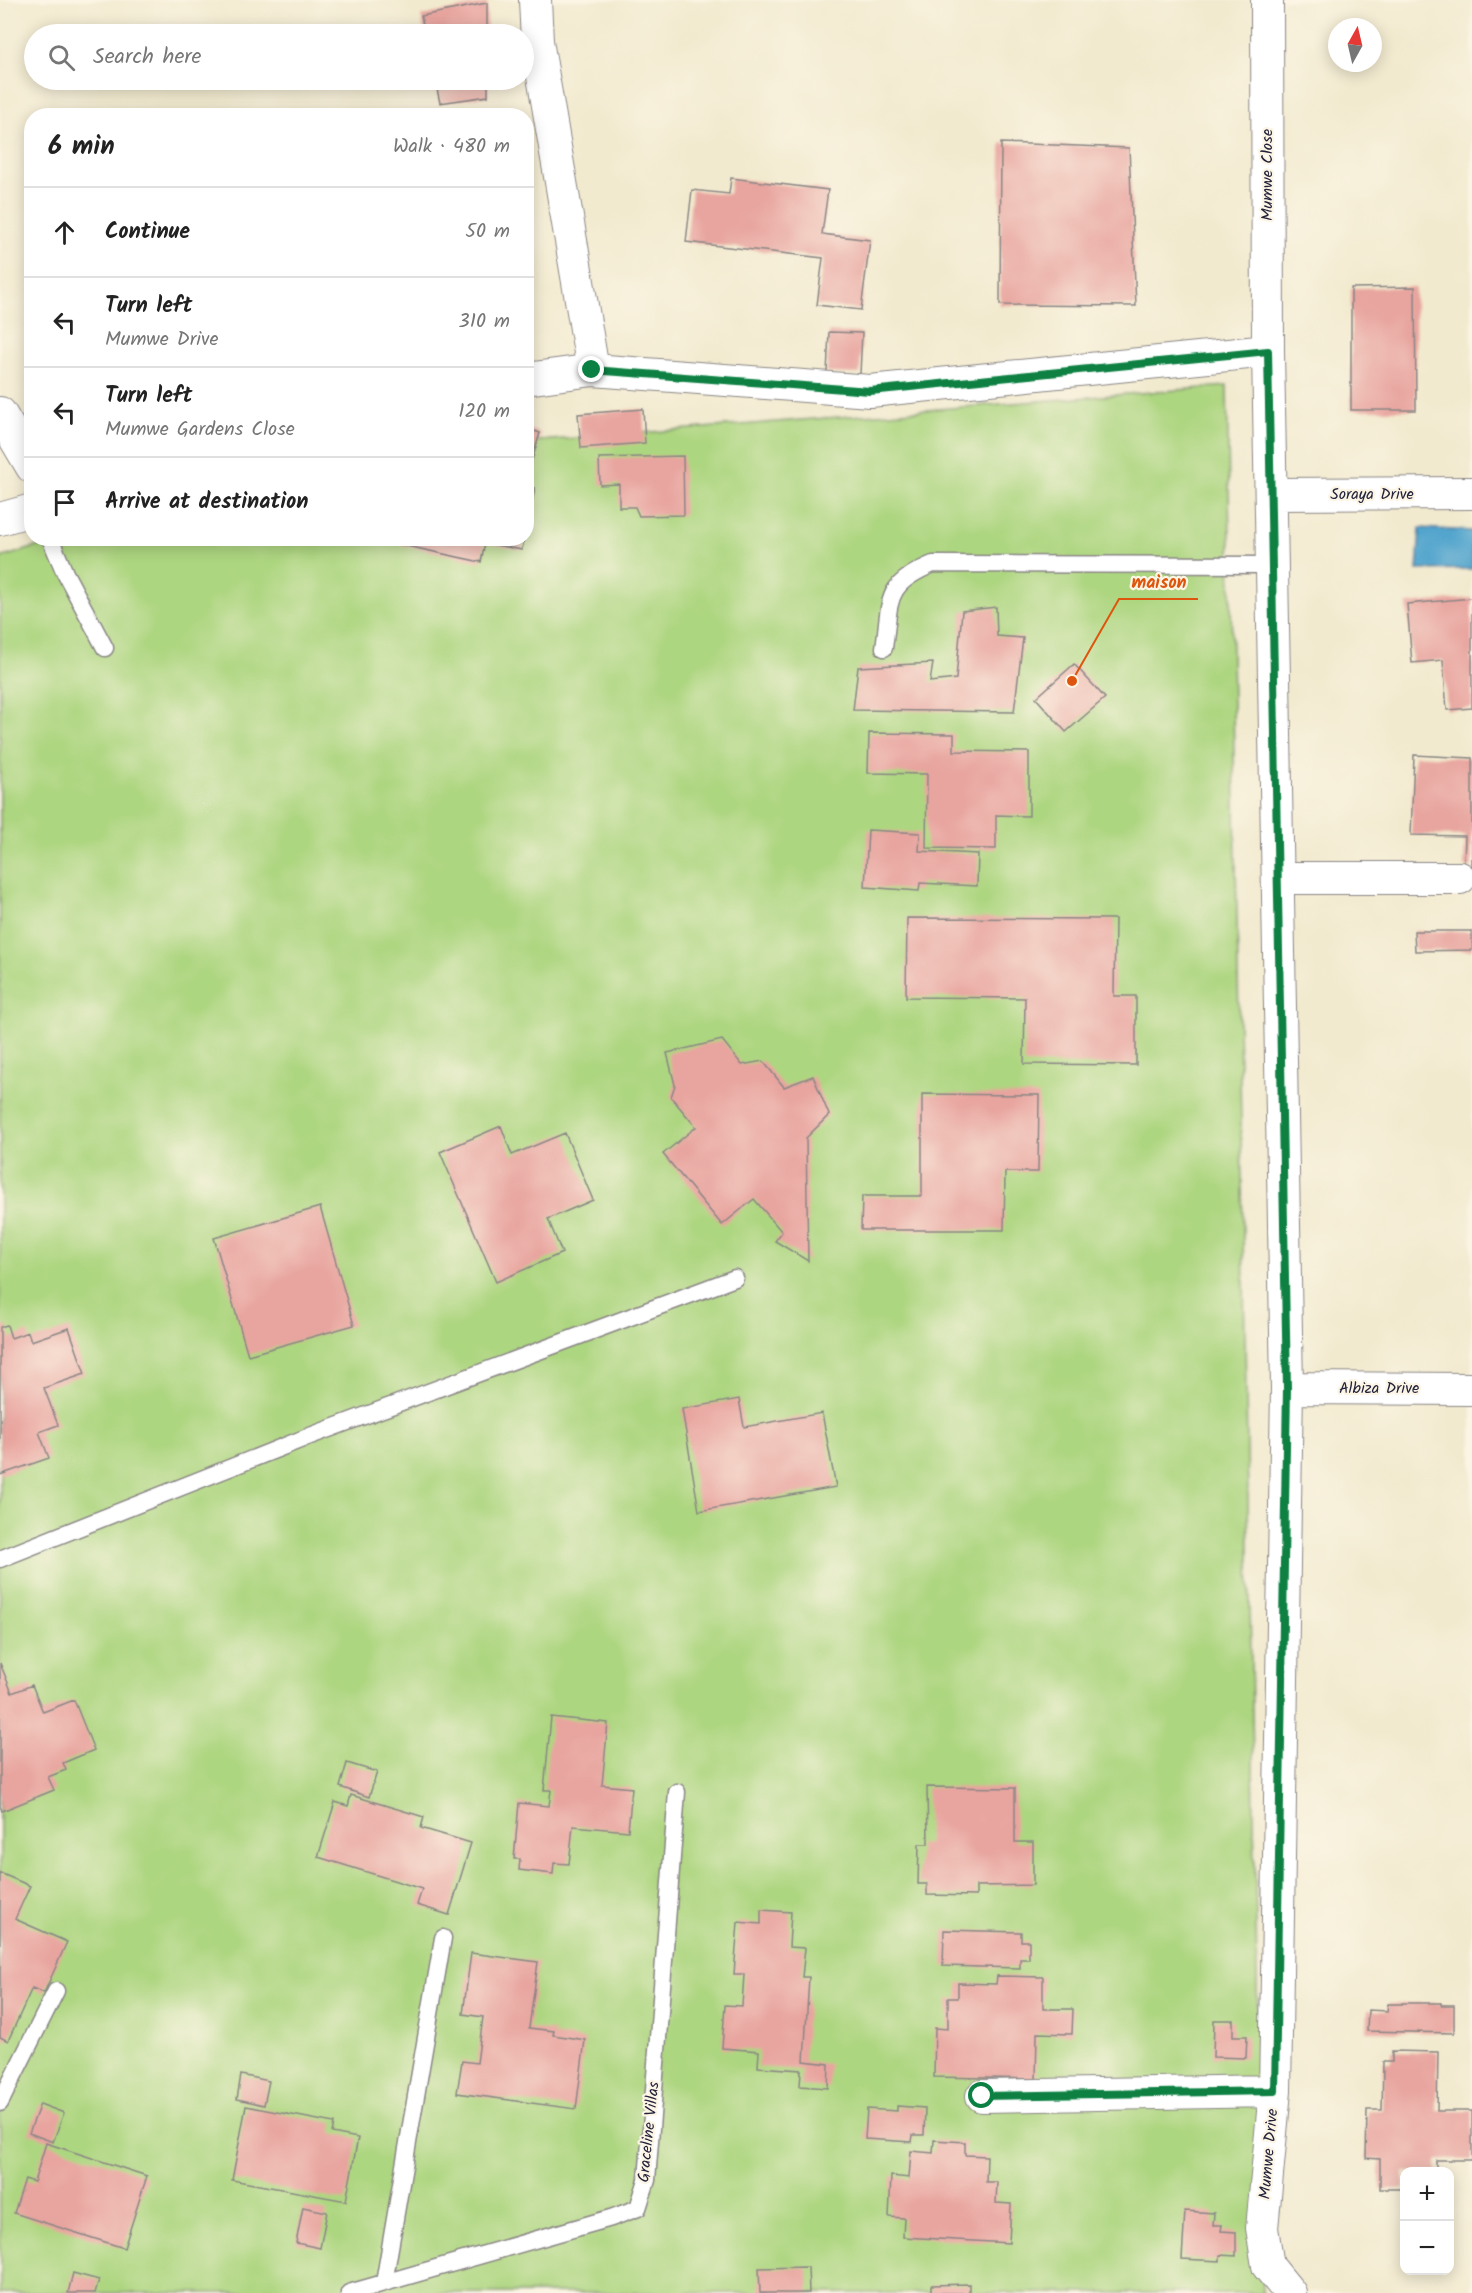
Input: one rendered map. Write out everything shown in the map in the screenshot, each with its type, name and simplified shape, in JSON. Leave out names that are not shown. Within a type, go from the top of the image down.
[{"type":"street","points":[[535,0],[537,41],[592,370]]},
{"type":"street","name":"Mumwe Close","points":[[1267,0],[1268,351]]},
{"type":"street","points":[[534,378],[592,370],[870,391],[1268,351]]},
{"type":"street","name":"Mumwe Drive","points":[[1268,351],[1287,1388],[1275,2091],[1262,2228],[1268,2266],[1290,2293]]},
{"type":"street","points":[[0,413],[24,454]]},
{"type":"street","name":"Soraya Drive","points":[[1271,494],[1472,493]]},
{"type":"street","points":[[0,519],[24,512]]},
{"type":"street","points":[[1278,878],[1460,878]]},
{"type":"street","name":"Albiza Drive","points":[[1287,1388],[1472,1389]]},
{"type":"street","points":[[982,2096],[1275,2091]]},
{"type":"lane","points":[[53,546],[65,573],[105,648]]},
{"type":"lane","points":[[884,648],[892,596],[896,587],[906,577],[933,564],[1272,565]]},
{"type":"lane","points":[[0,1558],[310,1436],[735,1278]]},
{"type":"lane","name":"Graceline Villas","points":[[349,2293],[611,2218],[638,2208],[646,2180],[677,1792]]},
{"type":"lane","points":[[384,2283],[443,1938]]},
{"type":"lane","points":[[0,2103],[56,1990]]},
{"type":"green space","points":[[1227,386],[1263,2293],[0,2293],[0,558],[39,546],[534,546],[534,441]]},
{"type":"water","points":[[1420,528],[1472,531],[1472,569],[1417,570]]},
{"type":"building","points":[[487,3],[487,24],[423,24],[421,16]]},
{"type":"building","points":[[437,90],[488,90],[488,96],[440,103]]},
{"type":"building","points":[[1001,143],[1129,148],[1136,306],[1000,305]]},
{"type":"building","points":[[731,178],[828,190],[822,234],[870,240],[861,310],[817,305],[823,258],[686,242],[692,190],[729,194]]},
{"type":"building","points":[[1415,287],[1416,410],[1351,410],[1351,288]]},
{"type":"building","points":[[829,332],[862,333],[860,374],[827,373]]},
{"type":"building","points":[[643,409],[645,443],[581,448],[578,414]]},
{"type":"building","points":[[534,431],[540,433],[534,453]]},
{"type":"building","points":[[683,456],[684,515],[639,516],[635,507],[619,507],[619,484],[600,485],[599,458]]},
{"type":"building","points":[[407,546],[484,546],[481,562]]},
{"type":"building","points":[[501,546],[523,546],[522,550]]},
{"type":"building","points":[[1472,598],[1472,708],[1447,710],[1443,660],[1412,663],[1407,604]]},
{"type":"building","points":[[996,607],[997,636],[1023,638],[1014,712],[853,710],[858,667],[933,663],[930,682],[956,679],[962,611]]},
{"type":"building","points":[[1074,664],[1105,698],[1066,732],[1036,698]]},
{"type":"building","points":[[869,733],[954,734],[954,751],[1029,752],[1029,816],[996,815],[996,849],[926,848],[927,774],[868,773]]},
{"type":"building","points":[[1414,755],[1472,758],[1472,867],[1464,867],[1465,836],[1411,835]]},
{"type":"building","points":[[868,830],[920,833],[919,851],[978,854],[977,886],[920,883],[919,891],[865,887]]},
{"type":"building","points":[[907,918],[1115,919],[1114,996],[1136,996],[1136,1065],[1024,1064],[1025,998],[906,997]]},
{"type":"building","points":[[1414,931],[1472,931],[1472,950],[1415,951]]},
{"type":"building","points":[[722,1040],[742,1065],[763,1061],[784,1087],[813,1076],[829,1115],[806,1138],[808,1261],[775,1241],[782,1232],[754,1199],[722,1225],[663,1154],[696,1127],[671,1097],[675,1085],[667,1053]]},
{"type":"building","points":[[922,1094],[1039,1095],[1038,1172],[1005,1172],[1004,1230],[861,1230],[862,1196],[922,1196]]},
{"type":"building","points":[[501,1126],[512,1155],[565,1133],[593,1200],[548,1219],[562,1253],[496,1282],[440,1152]]},
{"type":"building","points":[[320,1207],[354,1325],[248,1355],[214,1238]]},
{"type":"building","points":[[7,1325],[11,1338],[28,1332],[31,1341],[69,1328],[85,1374],[44,1388],[58,1425],[39,1432],[49,1458],[0,1475],[0,1327]]},
{"type":"building","points":[[739,1399],[744,1427],[822,1413],[836,1487],[699,1511],[682,1409]]},
{"type":"building","points":[[0,1663],[12,1693],[32,1685],[43,1712],[74,1700],[94,1750],[63,1763],[66,1770],[48,1777],[54,1790],[2,1811],[0,1806]]},
{"type":"building","points":[[551,1717],[608,1723],[602,1785],[632,1788],[628,1831],[573,1826],[569,1864],[554,1863],[553,1874],[519,1870],[520,1859],[514,1859],[519,1803],[549,1806],[551,1790],[544,1790]]},
{"type":"building","points":[[347,1763],[377,1772],[369,1797],[340,1787]]},
{"type":"building","points":[[927,1787],[1015,1788],[1015,1842],[1033,1842],[1033,1885],[976,1886],[976,1896],[927,1895],[927,1884],[918,1884],[919,1844],[928,1844]]},
{"type":"building","points":[[351,1795],[424,1817],[421,1828],[471,1843],[449,1915],[417,1905],[422,1889],[318,1857],[335,1802],[348,1806]]},
{"type":"building","points":[[0,1873],[30,1886],[15,1919],[67,1942],[44,1993],[32,1988],[8,2041],[0,2037]]},
{"type":"building","points":[[761,1910],[791,1912],[789,1947],[805,1948],[802,1977],[809,1977],[804,2061],[829,2064],[828,2088],[800,2086],[801,2070],[758,2067],[759,2051],[722,2048],[725,2005],[742,2006],[744,1974],[734,1974],[738,1922],[761,1924]]},
{"type":"building","points":[[944,1930],[1021,1932],[1021,1941],[1029,1941],[1029,1959],[1020,1959],[1020,1968],[943,1966]]},
{"type":"building","points":[[471,1953],[538,1962],[529,2028],[554,2031],[553,2035],[585,2040],[576,2109],[457,2093],[462,2061],[477,2063],[483,2017],[463,2014]]},
{"type":"building","points":[[997,1976],[1043,1977],[1043,2009],[1073,2009],[1072,2034],[1037,2033],[1036,2079],[934,2077],[935,2028],[948,2029],[948,1998],[958,1998],[958,1983],[996,1984]]},
{"type":"building","points":[[1388,2004],[1454,2005],[1454,2033],[1367,2031],[1368,2010],[1387,2011]]},
{"type":"building","points":[[1214,2020],[1233,2020],[1233,2036],[1247,2036],[1246,2058],[1213,2057]]},
{"type":"building","points":[[1392,2051],[1438,2052],[1437,2111],[1472,2111],[1472,2160],[1436,2160],[1436,2167],[1400,2167],[1400,2189],[1380,2189],[1380,2159],[1366,2158],[1367,2110],[1382,2110],[1383,2062],[1392,2062]]},
{"type":"building","points":[[241,2075],[269,2081],[264,2105],[237,2099]]},
{"type":"building","points":[[40,2104],[64,2113],[53,2142],[29,2133]]},
{"type":"building","points":[[246,2106],[334,2123],[332,2133],[358,2138],[346,2201],[232,2180]]},
{"type":"building","points":[[897,2106],[925,2108],[924,2135],[913,2135],[912,2142],[865,2139],[867,2109],[897,2111]]},
{"type":"building","points":[[934,2140],[965,2142],[965,2155],[987,2156],[986,2182],[997,2182],[996,2203],[1011,2204],[1009,2243],[903,2237],[904,2218],[889,2217],[891,2176],[909,2178],[911,2151],[933,2153]]},
{"type":"building","points":[[46,2143],[147,2176],[124,2248],[14,2213],[25,2179],[34,2182]]},
{"type":"building","points":[[303,2207],[327,2212],[320,2248],[296,2243]]},
{"type":"building","points":[[1185,2211],[1214,2213],[1213,2225],[1222,2225],[1221,2231],[1236,2232],[1236,2256],[1220,2255],[1220,2261],[1182,2259]]},
{"type":"building","points":[[808,2267],[809,2293],[760,2293],[759,2268]]},
{"type":"building","points":[[73,2273],[99,2280],[95,2293],[68,2293]]},
{"type":"building","points":[[969,2284],[969,2293],[931,2293],[931,2285]]},
{"type":"place","name":"maison","points":[[1072,681]]},
{"type":"route","points":[[592,370],[870,391],[1268,351],[1287,1388],[1275,2091],[982,2096]]}]
